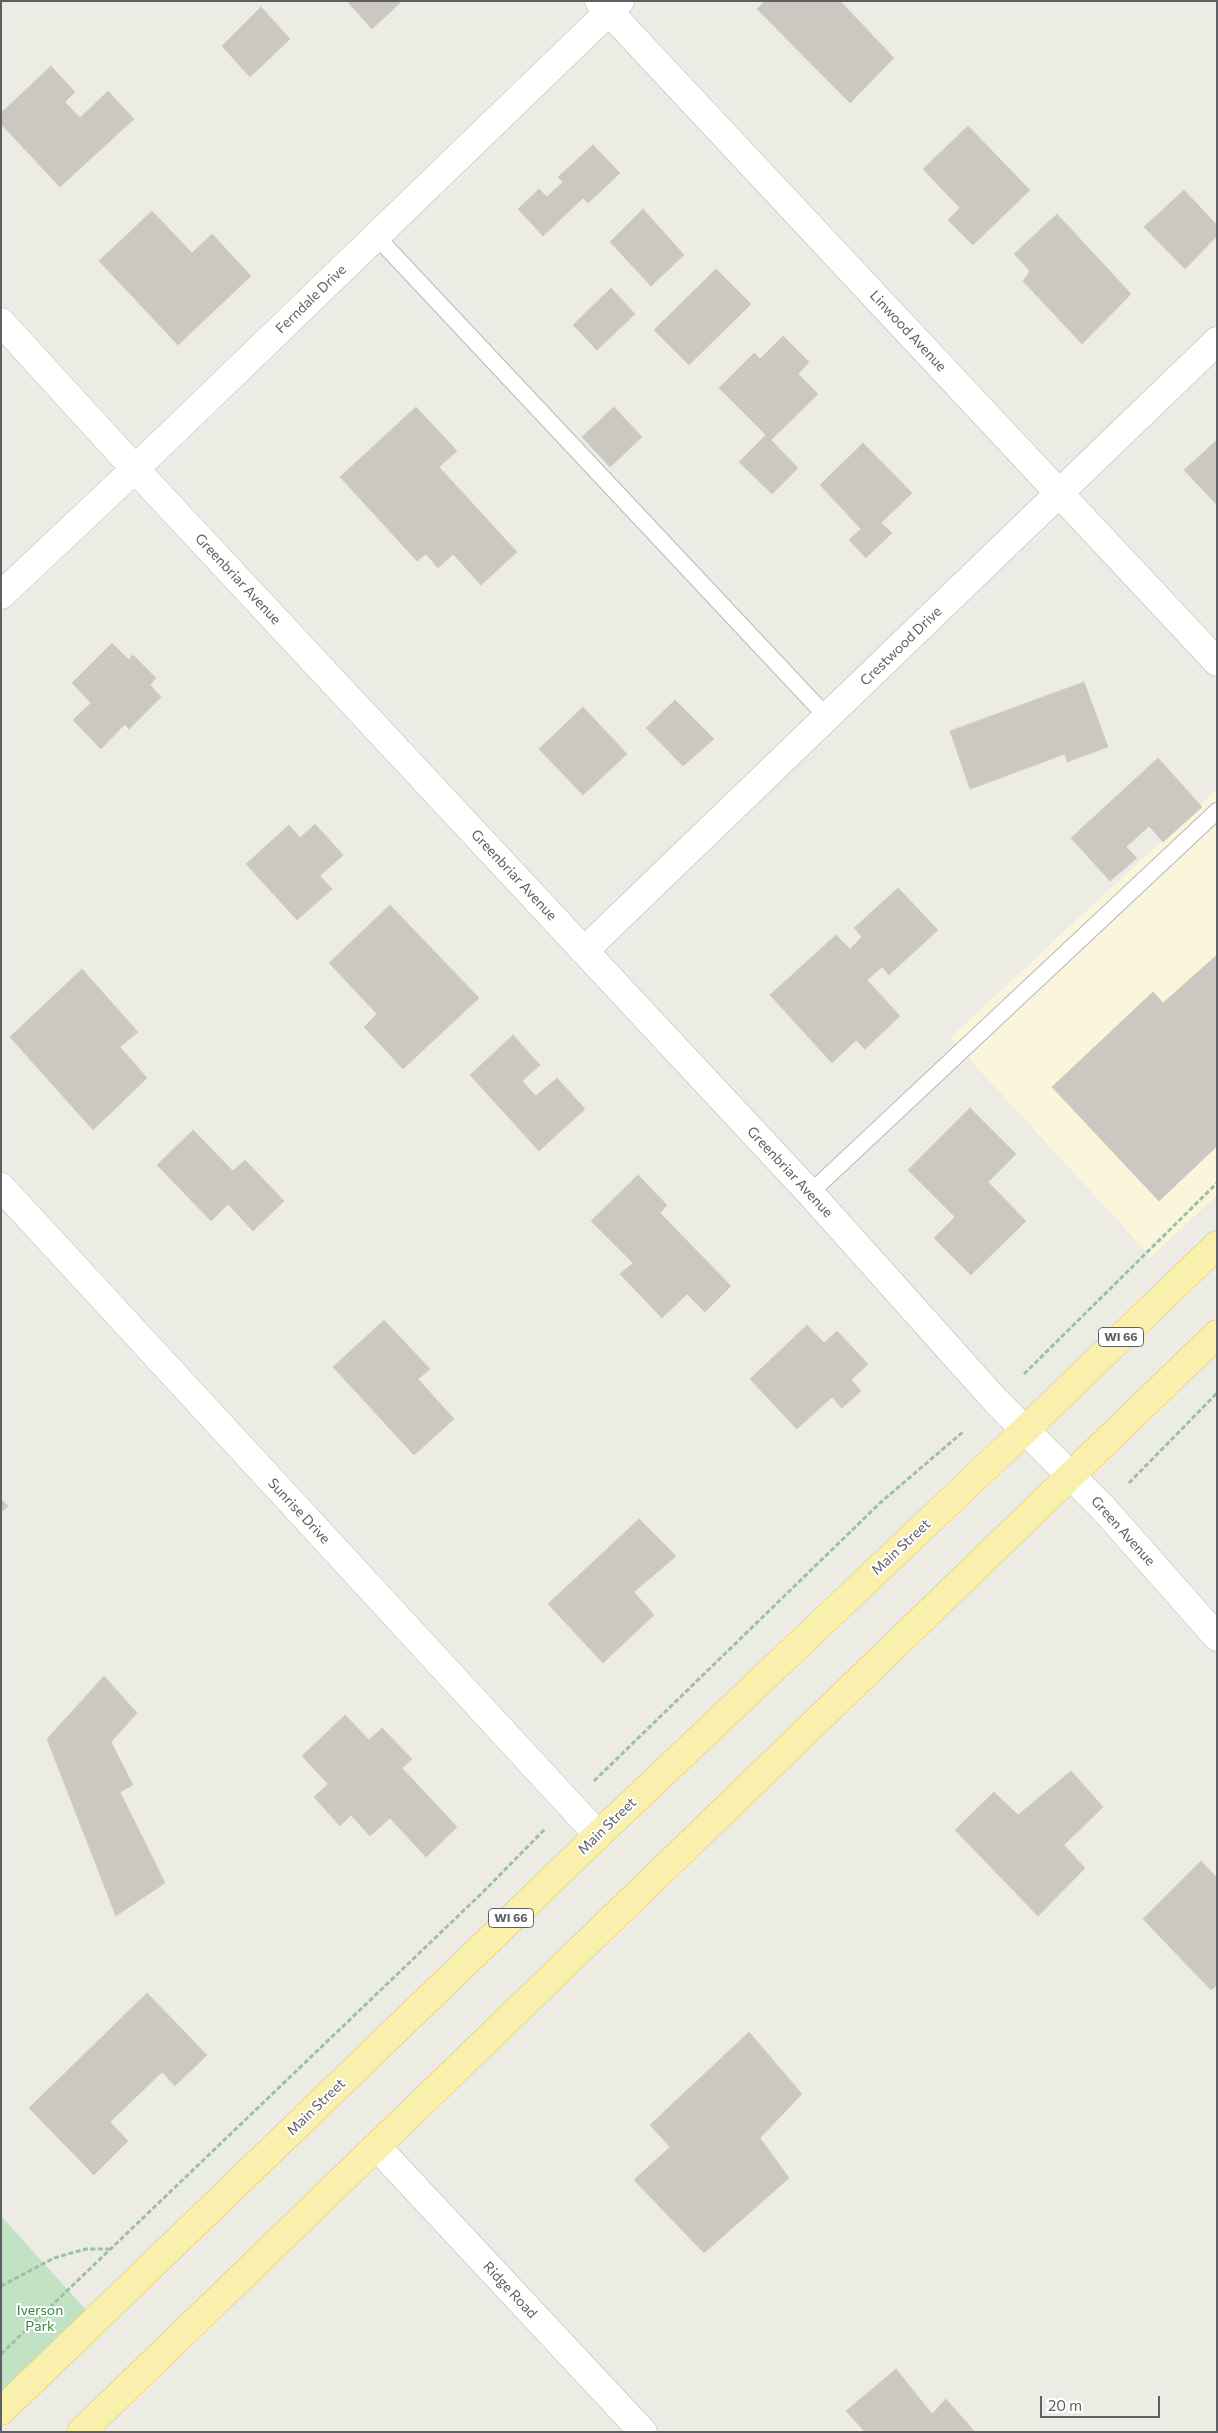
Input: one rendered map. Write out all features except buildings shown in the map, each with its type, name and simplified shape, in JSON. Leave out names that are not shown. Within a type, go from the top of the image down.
[{"type":"main road","name":"Main Street","points":[[1,2411],[598,1835],[1217,1245]]},
{"type":"main road","points":[[82,2432],[1217,1334]]},
{"type":"street","name":"Ferndale Drive","points":[[1,595],[135,469],[376,236],[609,5]]},
{"type":"street","name":"Linwood Avenue","points":[[609,5],[1217,662]]},
{"type":"street","name":"Greenbriar Avenue","points":[[1,322],[135,469],[810,1194],[996,1401],[1025,1430]]},
{"type":"street","name":"Crestwood Drive","points":[[584,951],[1217,341]]},
{"type":"street","name":"Sunrise Drive","points":[[1,1187],[598,1835]]},
{"type":"street","name":"Green Avenue","points":[[1025,1430],[1104,1509],[1217,1637]]},
{"type":"street","name":"Ridge Road","points":[[378,2147],[643,2432]]},
{"type":"lane","points":[[376,236],[827,717]]},
{"type":"lane","points":[[810,1194],[1217,812]]},
{"type":"path","points":[[1024,1374],[1217,1183]]},
{"type":"path","points":[[1104,1509],[1217,1393]]},
{"type":"path","points":[[1,2354],[476,1898],[881,1502],[964,1431]]},
{"type":"path","points":[[1,2286],[54,2258],[86,2249],[109,2249]]},
{"type":"shaded area","points":[[1217,789],[1217,1195],[1151,1257],[950,1038]]},
{"type":"green space","name":"Iverson Park","points":[[1,2216],[95,2320],[1,2411]]}]
